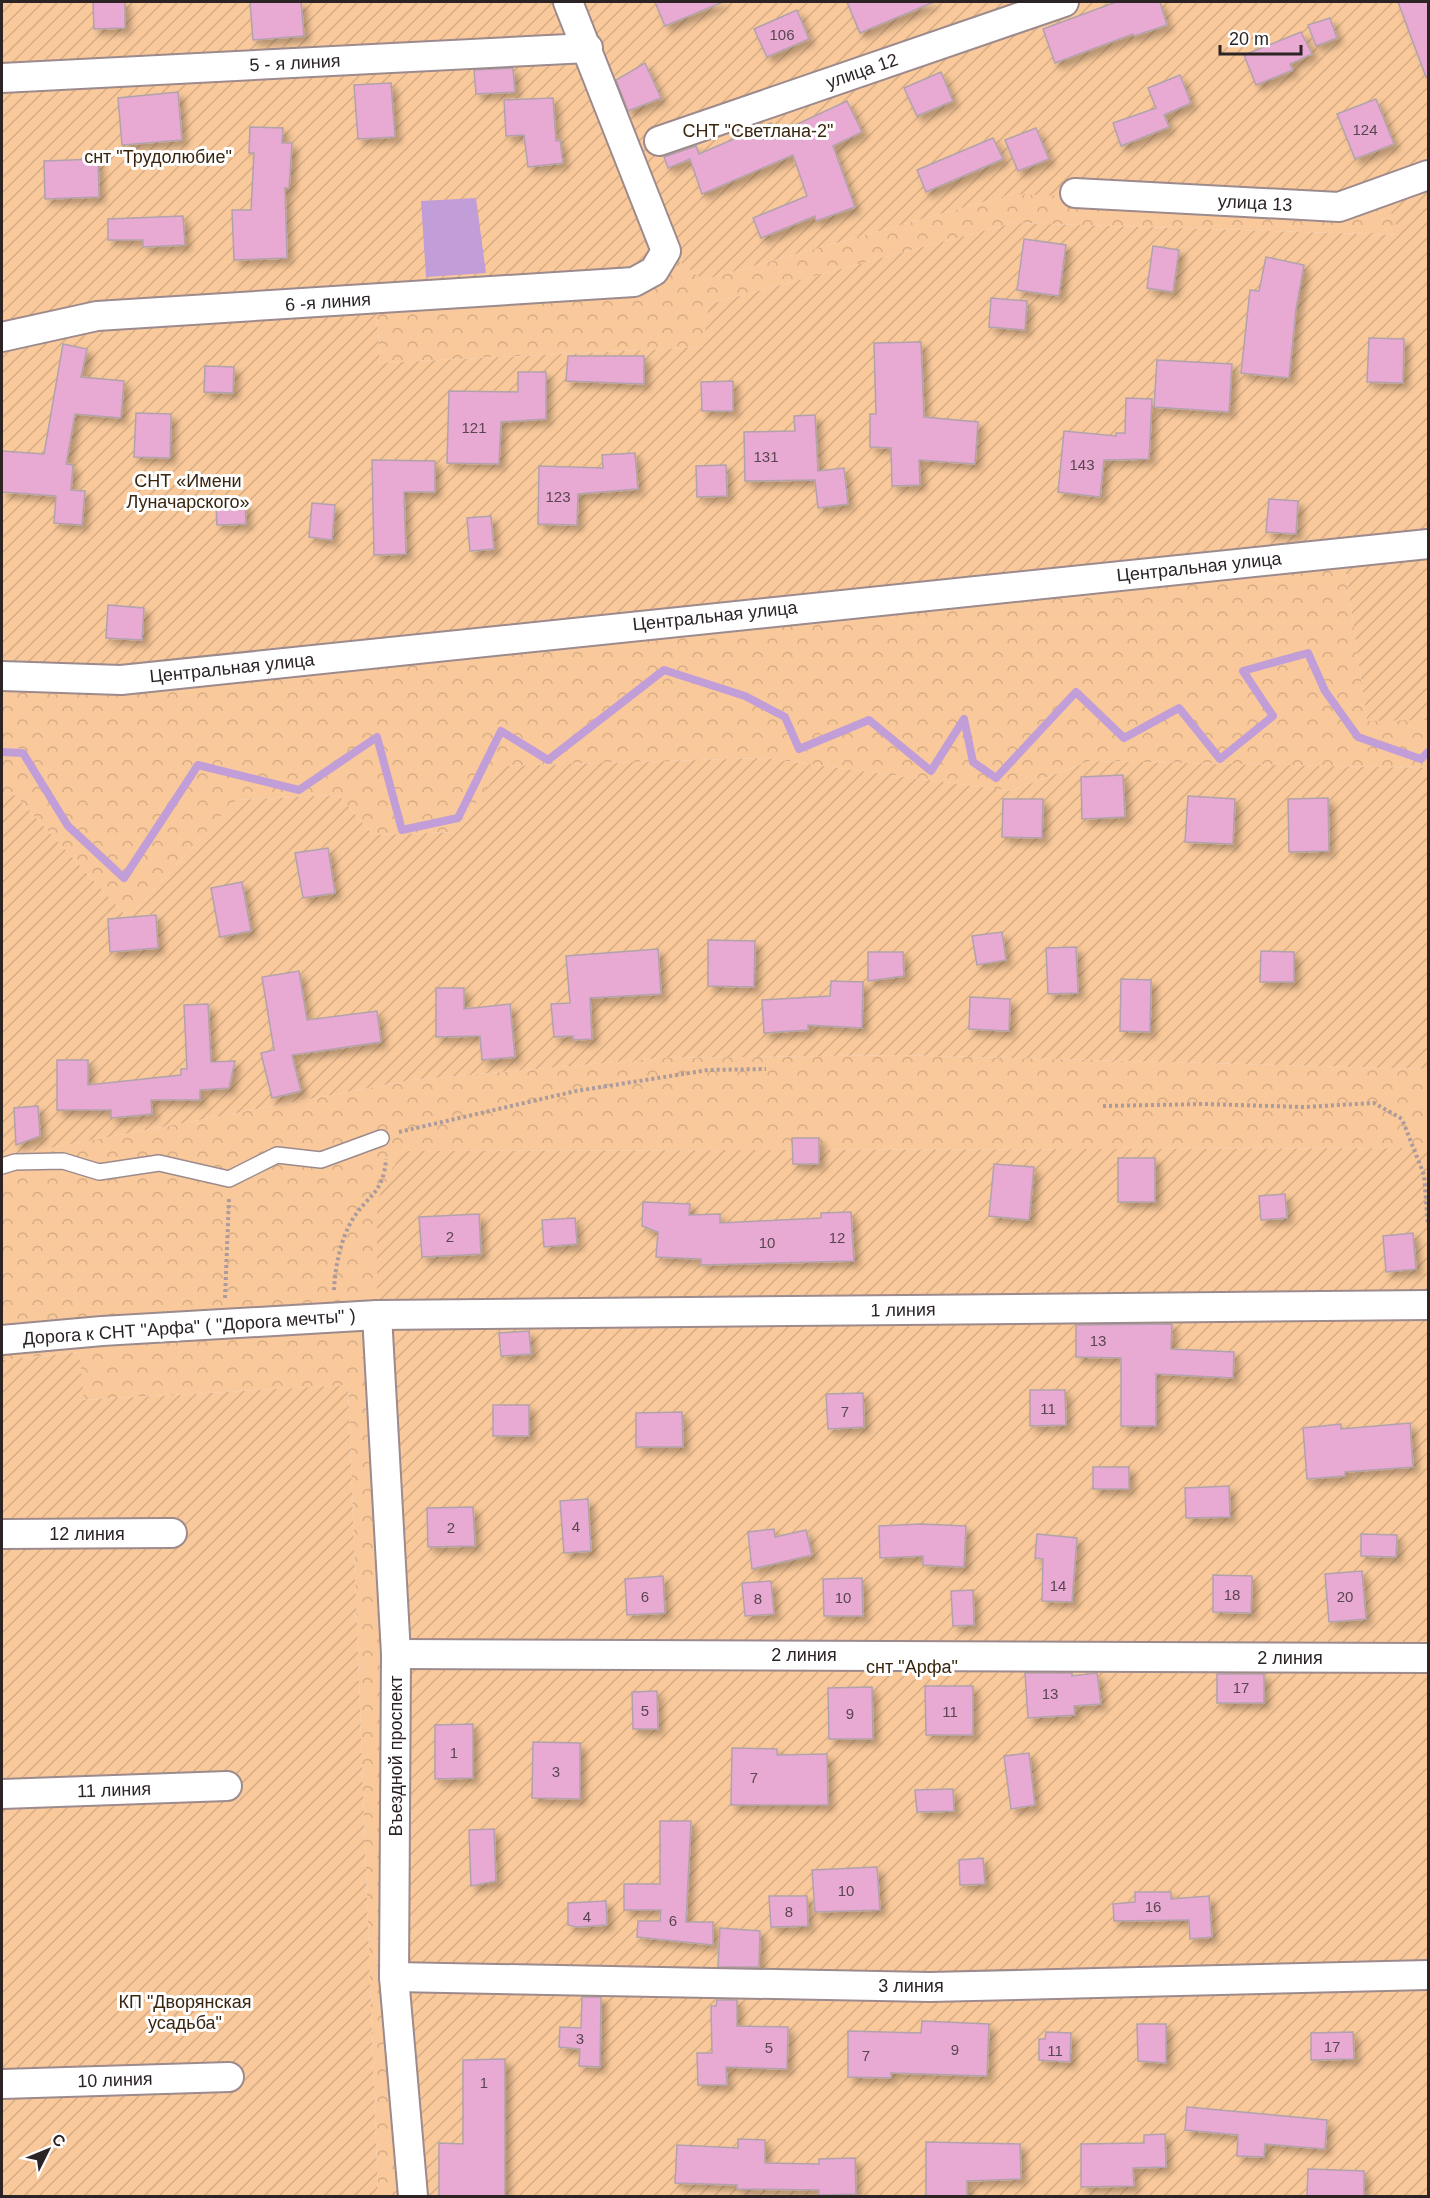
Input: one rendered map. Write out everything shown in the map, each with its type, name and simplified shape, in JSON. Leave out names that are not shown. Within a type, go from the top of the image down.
[{"type":"street","points":[[568,2],[588,48]]},
{"type":"street","name":"улица 12","points":[[659,141],[1065,2]]},
{"type":"street","name":"5 - я линия","points":[[2,78],[588,48]]},
{"type":"street","name":"6 -я линия","points":[[2,337],[97,316],[634,282],[654,272],[666,251],[588,48]]},
{"type":"street","name":"улица 13","points":[[1075,193],[1340,207],[1428,175]]},
{"type":"street","name":"Центральная улица","points":[[2,676],[121,680],[1428,544]]},
{"type":"street","name":"1 линия","points":[[377,1315],[1428,1305]]},
{"type":"street","name":"Дорога к СНТ \"Арфа\" ( \"Дорога мечты\" )","points":[[2,1340],[102,1331],[377,1315]]},
{"type":"street","name":"Въездной проспект","points":[[377,1315],[396,1654],[394,1977],[413,2196]]},
{"type":"street","name":"12 линия","points":[[2,1534],[172,1533]]},
{"type":"street","name":"2 линия","points":[[396,1654],[1428,1658]]},
{"type":"street","name":"11 линия","points":[[2,1794],[227,1786]]},
{"type":"street","name":"3 линия","points":[[394,1977],[930,1987],[1428,1975]]},
{"type":"street","name":"10 линия","points":[[2,2084],[229,2077]]},
{"type":"lane","points":[[2,1166],[15,1162],[63,1161],[99,1172],[159,1162],[229,1179],[277,1155],[321,1160],[381,1138]]},
{"type":"path","points":[[332,1317],[334,1268],[351,1222],[385,1180],[386,1156],[381,1138],[422,1125],[473,1117],[576,1091],[708,1070],[766,1069]]},
{"type":"path","points":[[1103,1106],[1204,1104],[1304,1107],[1374,1103],[1402,1119],[1424,1175],[1428,1225]]},
{"type":"path","points":[[223,1324],[229,1243],[229,1179]]},
{"type":"green space","points":[[2,2],[1428,2],[1428,720],[1367,721],[1343,552],[800,607],[2,676]],"holes":[[[1383,192],[1400,235],[1013,223],[709,304],[703,347],[380,363],[376,299],[634,282],[666,251],[703,280],[1012,194],[1339,207]]]},
{"type":"green space","points":[[1383,192],[1401,235],[1013,223],[709,304],[704,347],[380,363],[376,299],[666,251],[703,280],[1012,194]]},
{"type":"green space","points":[[1343,552],[1367,720],[1428,720],[1428,768],[1090,761],[1011,791],[763,758],[502,766],[457,832],[373,835],[338,795],[236,800],[128,918],[14,794],[2,793],[2,676]]},
{"type":"green space","points":[[763,758],[1011,791],[1090,761],[1428,768],[1428,1069],[900,1055],[661,1058],[411,1080],[2,1157],[2,793],[14,794],[128,918],[236,800],[338,795],[373,835],[457,832],[502,766]]},
{"type":"green space","points":[[900,1055],[1428,1069],[1428,1148],[402,1151],[411,2196],[378,2196],[348,1385],[83,1400],[79,1352],[2,1360],[2,1157],[411,1080],[661,1058]]},
{"type":"green space","name":"снт \"Арфа\"","points":[[1428,1148],[1428,2196],[411,2196],[377,1288],[377,1201],[402,1151]],"holes":[[[505,2059],[504,2104],[463,2104],[463,2060]]]},
{"type":"green space","name":"КП \"Дворянская усадьба\"","points":[[79,1352],[84,1400],[348,1385],[378,2196],[2,2196],[2,1360]]},
{"type":"shaded area","points":[[476,198],[486,273],[426,277],[421,201]]},
{"type":"building","points":[[93,2],[125,2],[125,28],[94,29]]},
{"type":"building","points":[[250,2],[301,2],[304,36],[253,40]]},
{"type":"building","points":[[655,2],[723,2],[665,26]]},
{"type":"building","points":[[847,2],[934,2],[860,33]]},
{"type":"building","points":[[1116,2],[1160,2],[1167,25],[1134,36],[1133,34],[1055,63],[1043,29]]},
{"type":"building","points":[[1398,2],[1428,2],[1428,77],[1426,77]]},
{"type":"building","points":[[797,10],[809,39],[767,57],[754,29]]},
{"type":"building","points":[[1330,18],[1337,38],[1316,46],[1308,25]]},
{"type":"building","points":[[1301,32],[1312,54],[1290,64],[1293,70],[1256,85],[1244,55]]},
{"type":"building","points":[[645,63],[661,98],[628,111],[616,80]]},
{"type":"building","points":[[513,68],[515,92],[476,94],[474,70]]},
{"type":"building","points":[[941,72],[953,101],[917,116],[904,88]]},
{"type":"building","points":[[1180,75],[1191,103],[1164,115],[1169,127],[1121,146],[1113,123],[1156,108],[1148,88]]},
{"type":"building","points":[[391,83],[395,137],[358,139],[354,85]]},
{"type":"building","points":[[178,92],[182,140],[122,145],[118,98]]},
{"type":"building","points":[[553,98],[556,141],[560,140],[563,163],[528,167],[524,135],[506,136],[504,100]]},
{"type":"building","points":[[1376,99],[1394,144],[1355,159],[1337,114]]},
{"type":"building","points":[[847,101],[862,132],[833,146],[855,207],[816,221],[815,216],[761,238],[753,218],[807,196],[793,155],[702,194],[690,159],[668,168],[664,157],[696,146],[699,154],[771,123],[776,134]]},
{"type":"building","points":[[250,127],[283,128],[282,143],[292,143],[289,188],[285,188],[287,258],[234,260],[232,210],[251,210],[254,153],[249,153]]},
{"type":"building","points":[[1036,128],[1049,159],[1018,171],[1005,140]]},
{"type":"building","points":[[993,138],[1003,159],[926,192],[917,170]]},
{"type":"building","points":[[98,159],[99,197],[45,199],[44,161]]},
{"type":"building","points":[[183,216],[185,245],[143,247],[143,240],[108,240],[108,219]]},
{"type":"building","points":[[1024,239],[1066,245],[1059,296],[1017,290]]},
{"type":"building","points":[[1153,246],[1179,250],[1173,292],[1147,288]]},
{"type":"building","points":[[1266,257],[1304,265],[1296,309],[1289,378],[1241,373],[1250,290],[1259,291]]},
{"type":"building","points":[[991,298],[1027,301],[1025,330],[989,327]]},
{"type":"building","points":[[1369,338],[1404,339],[1403,383],[1367,382]]},
{"type":"building","points":[[921,342],[924,417],[978,422],[975,464],[919,460],[920,485],[892,486],[891,448],[870,447],[870,414],[876,414],[874,343]]},
{"type":"building","points":[[63,344],[87,349],[81,377],[124,381],[121,418],[75,414],[66,464],[73,465],[71,490],[85,491],[82,525],[54,523],[56,496],[2,492],[2,451],[44,454]]},
{"type":"building","points":[[568,356],[644,356],[644,384],[566,381]]},
{"type":"building","points":[[1157,360],[1232,364],[1229,412],[1154,407]]},
{"type":"building","points":[[205,366],[234,367],[233,393],[204,392]]},
{"type":"building","points":[[518,372],[546,372],[546,419],[501,422],[499,464],[447,463],[449,391],[518,392]]},
{"type":"building","points":[[733,381],[733,411],[702,411],[701,382]]},
{"type":"building","points":[[1126,398],[1152,399],[1149,459],[1104,460],[1100,497],[1058,492],[1064,431],[1116,436],[1116,433],[1125,433]]},
{"type":"building","points":[[136,413],[171,414],[170,458],[134,457]]},
{"type":"building","points":[[815,415],[818,471],[844,468],[848,504],[818,508],[815,480],[745,481],[744,432],[795,431],[794,416]]},
{"type":"building","points":[[635,453],[638,489],[578,494],[577,525],[538,524],[539,466],[603,468],[602,455]]},
{"type":"building","points":[[372,460],[435,461],[435,492],[404,492],[406,554],[374,555]]},
{"type":"building","points":[[726,465],[727,496],[697,497],[696,466]]},
{"type":"building","points":[[1269,499],[1298,501],[1296,534],[1266,532]]},
{"type":"building","points":[[245,502],[246,524],[217,525],[216,504]]},
{"type":"building","points":[[312,503],[335,505],[332,540],[309,537]]},
{"type":"building","points":[[491,516],[494,549],[470,551],[467,518]]},
{"type":"building","points":[[108,605],[144,608],[142,640],[106,638]]},
{"type":"building","points":[[1123,775],[1125,817],[1082,819],[1081,777]]},
{"type":"building","points":[[1188,796],[1235,799],[1233,844],[1185,842]]},
{"type":"building","points":[[1328,798],[1329,851],[1289,852],[1288,799]]},
{"type":"building","points":[[1003,799],[1043,799],[1042,838],[1002,837]]},
{"type":"building","points":[[328,848],[335,893],[303,898],[295,853]]},
{"type":"building","points":[[242,882],[251,931],[220,937],[211,888]]},
{"type":"building","points":[[156,915],[158,948],[110,952],[108,919]]},
{"type":"building","points":[[1002,932],[1006,960],[977,965],[972,936]]},
{"type":"building","points":[[708,940],[755,941],[754,987],[708,986]]},
{"type":"building","points":[[1076,947],[1078,993],[1048,994],[1046,948]]},
{"type":"building","points":[[658,949],[661,994],[590,998],[592,1039],[573,1040],[573,1036],[554,1037],[551,1004],[570,1003],[566,956]]},
{"type":"building","points":[[1261,951],[1294,952],[1294,982],[1260,982]]},
{"type":"building","points":[[868,952],[903,952],[904,976],[868,981]]},
{"type":"building","points":[[299,971],[307,1020],[377,1011],[381,1042],[292,1055],[301,1091],[272,1098],[261,1053],[274,1050],[262,977]]},
{"type":"building","points":[[1121,979],[1151,980],[1150,1032],[1120,1031]]},
{"type":"building","points":[[831,981],[863,982],[862,1028],[808,1025],[808,1030],[764,1033],[762,1000],[830,996]]},
{"type":"building","points":[[436,988],[464,988],[464,1009],[510,1004],[515,1057],[482,1060],[480,1036],[436,1037]]},
{"type":"building","points":[[970,997],[1010,999],[1009,1031],[969,1029]]},
{"type":"building","points":[[208,1004],[211,1062],[235,1061],[229,1088],[200,1090],[200,1100],[151,1100],[152,1114],[111,1118],[111,1110],[57,1110],[57,1060],[88,1060],[88,1085],[181,1075],[181,1069],[187,1069],[184,1005]]},
{"type":"building","points":[[38,1106],[40,1136],[16,1145],[14,1108]]},
{"type":"building","points":[[792,1138],[819,1138],[819,1164],[793,1164]]},
{"type":"building","points":[[1118,1158],[1155,1158],[1155,1202],[1118,1202]]},
{"type":"building","points":[[994,1164],[1034,1167],[1029,1220],[989,1216]]},
{"type":"building","points":[[1285,1194],[1287,1218],[1261,1220],[1259,1196]]},
{"type":"building","points":[[643,1202],[690,1204],[689,1215],[720,1214],[720,1223],[821,1218],[821,1213],[851,1212],[854,1261],[701,1265],[701,1259],[656,1257],[658,1232],[642,1226]]},
{"type":"building","points":[[479,1214],[481,1254],[422,1257],[419,1217]]},
{"type":"building","points":[[575,1218],[577,1244],[544,1247],[542,1220]]},
{"type":"building","points":[[1413,1233],[1416,1269],[1386,1272],[1383,1236]]},
{"type":"building","points":[[1172,1324],[1171,1349],[1234,1352],[1233,1378],[1156,1374],[1156,1426],[1121,1426],[1121,1358],[1076,1357],[1076,1325]]},
{"type":"building","points":[[529,1331],[531,1354],[501,1356],[499,1333]]},
{"type":"building","points":[[1030,1390],[1065,1390],[1066,1425],[1030,1426]]},
{"type":"building","points":[[863,1393],[864,1427],[828,1429],[826,1394]]},
{"type":"building","points":[[493,1405],[529,1405],[529,1436],[493,1436]]},
{"type":"building","points":[[682,1412],[683,1447],[636,1447],[636,1413]]},
{"type":"building","points":[[1410,1423],[1413,1467],[1345,1472],[1345,1476],[1307,1479],[1303,1428],[1341,1424],[1341,1429]]},
{"type":"building","points":[[1093,1467],[1129,1467],[1129,1489],[1093,1489]]},
{"type":"building","points":[[1229,1486],[1230,1517],[1186,1518],[1185,1488]]},
{"type":"building","points":[[588,1499],[591,1551],[564,1553],[560,1501]]},
{"type":"building","points":[[473,1507],[475,1546],[428,1547],[427,1508]]},
{"type":"building","points":[[921,1524],[966,1526],[964,1567],[923,1565],[923,1556],[880,1558],[879,1526]]},
{"type":"building","points":[[774,1529],[775,1537],[806,1530],[812,1555],[752,1569],[748,1532]]},
{"type":"building","points":[[1037,1534],[1077,1538],[1072,1602],[1042,1601],[1043,1559],[1035,1558]]},
{"type":"building","points":[[1361,1534],[1397,1535],[1396,1557],[1361,1556]]},
{"type":"building","points":[[1362,1571],[1366,1619],[1329,1622],[1325,1574]]},
{"type":"building","points":[[1213,1575],[1252,1576],[1251,1613],[1213,1612]]},
{"type":"building","points":[[663,1576],[665,1613],[627,1615],[625,1579]]},
{"type":"building","points":[[862,1578],[863,1616],[824,1616],[823,1579]]},
{"type":"building","points":[[771,1581],[774,1614],[745,1616],[742,1583]]},
{"type":"building","points":[[973,1590],[974,1625],[953,1626],[951,1591]]},
{"type":"building","points":[[1025,1673],[1072,1673],[1072,1676],[1097,1673],[1101,1704],[1074,1706],[1075,1715],[1028,1718]]},
{"type":"building","points":[[1217,1674],[1264,1674],[1264,1703],[1217,1703]]},
{"type":"building","points":[[925,1686],[973,1686],[973,1735],[926,1735]]},
{"type":"building","points":[[872,1687],[873,1739],[829,1739],[828,1688]]},
{"type":"building","points":[[657,1691],[658,1729],[633,1729],[632,1692]]},
{"type":"building","points":[[473,1724],[473,1778],[435,1779],[435,1725]]},
{"type":"building","points":[[533,1742],[580,1743],[580,1799],[532,1798]]},
{"type":"building","points":[[732,1748],[777,1749],[777,1755],[827,1754],[828,1805],[731,1805]]},
{"type":"building","points":[[1029,1753],[1035,1805],[1011,1809],[1004,1756]]},
{"type":"building","points":[[953,1789],[954,1811],[917,1812],[915,1790]]},
{"type":"building","points":[[660,1821],[691,1821],[686,1922],[713,1922],[713,1945],[637,1937],[638,1921],[660,1921],[661,1910],[624,1910],[624,1884],[660,1884]]},
{"type":"building","points":[[494,1829],[496,1881],[471,1886],[469,1830]]},
{"type":"building","points":[[983,1858],[985,1884],[960,1885],[959,1860]]},
{"type":"building","points":[[877,1867],[880,1910],[815,1912],[812,1870]]},
{"type":"building","points":[[1135,1892],[1171,1892],[1171,1899],[1209,1896],[1212,1937],[1190,1939],[1189,1920],[1114,1921],[1113,1904],[1135,1902]]},
{"type":"building","points":[[769,1896],[807,1896],[808,1926],[771,1927]]},
{"type":"building","points":[[606,1901],[607,1925],[577,1927],[568,1925],[568,1903]]},
{"type":"building","points":[[720,1928],[760,1931],[759,1967],[718,1967]]},
{"type":"building","points":[[582,1997],[601,1997],[600,2067],[579,2066],[580,2049],[559,2047],[560,2027],[581,2028]]},
{"type":"building","points":[[717,2000],[737,2000],[737,2026],[788,2027],[787,2069],[726,2067],[727,2085],[698,2085],[697,2053],[712,2053],[711,2006],[716,2006]]},
{"type":"building","points":[[922,2021],[989,2024],[987,2076],[891,2073],[891,2078],[848,2077],[848,2031],[921,2033]]},
{"type":"building","points":[[1137,2024],[1166,2024],[1166,2063],[1138,2061]]},
{"type":"building","points":[[1046,2032],[1071,2033],[1070,2062],[1039,2060],[1039,2039],[1045,2039]]},
{"type":"building","points":[[1353,2032],[1354,2059],[1311,2060],[1311,2033]]},
{"type":"building","points":[[505,2059],[505,2196],[439,2196],[439,2143],[463,2144],[463,2060]]},
{"type":"building","points":[[1187,2107],[1327,2120],[1325,2149],[1265,2144],[1264,2157],[1237,2156],[1238,2135],[1185,2130]]},
{"type":"building","points":[[1165,2134],[1166,2167],[1133,2168],[1134,2186],[1081,2187],[1081,2144],[1144,2143],[1144,2135]]},
{"type":"building","points":[[738,2139],[765,2140],[765,2163],[819,2164],[819,2159],[855,2158],[856,2194],[819,2195],[819,2190],[737,2189],[737,2185],[675,2183],[677,2145],[738,2148]]},
{"type":"building","points":[[926,2142],[1020,2144],[1021,2179],[967,2181],[967,2196],[926,2196]]},
{"type":"building","points":[[1308,2169],[1364,2171],[1364,2196],[1307,2196]]},
{"type":"waterway","points":[[2,752],[23,753],[68,826],[124,878],[198,765],[299,790],[377,737],[402,830],[458,818],[501,731],[548,760],[664,670],[745,696],[785,717],[799,749],[869,720],[931,771],[964,719],[973,762],[996,778],[1076,692],[1124,738],[1179,708],[1220,759],[1273,716],[1243,671],[1308,653],[1325,691],[1358,737],[1421,759],[1428,752]]},
{"type":"park label","name":"СНТ \"Светлана-2\"","points":[[758,131]]},
{"type":"park label","name":"снт \"Трудолюбие\"","points":[[158,157]]},
{"type":"park label","name":"СНТ «Имени Луначарского»","points":[[188,491]]}]
